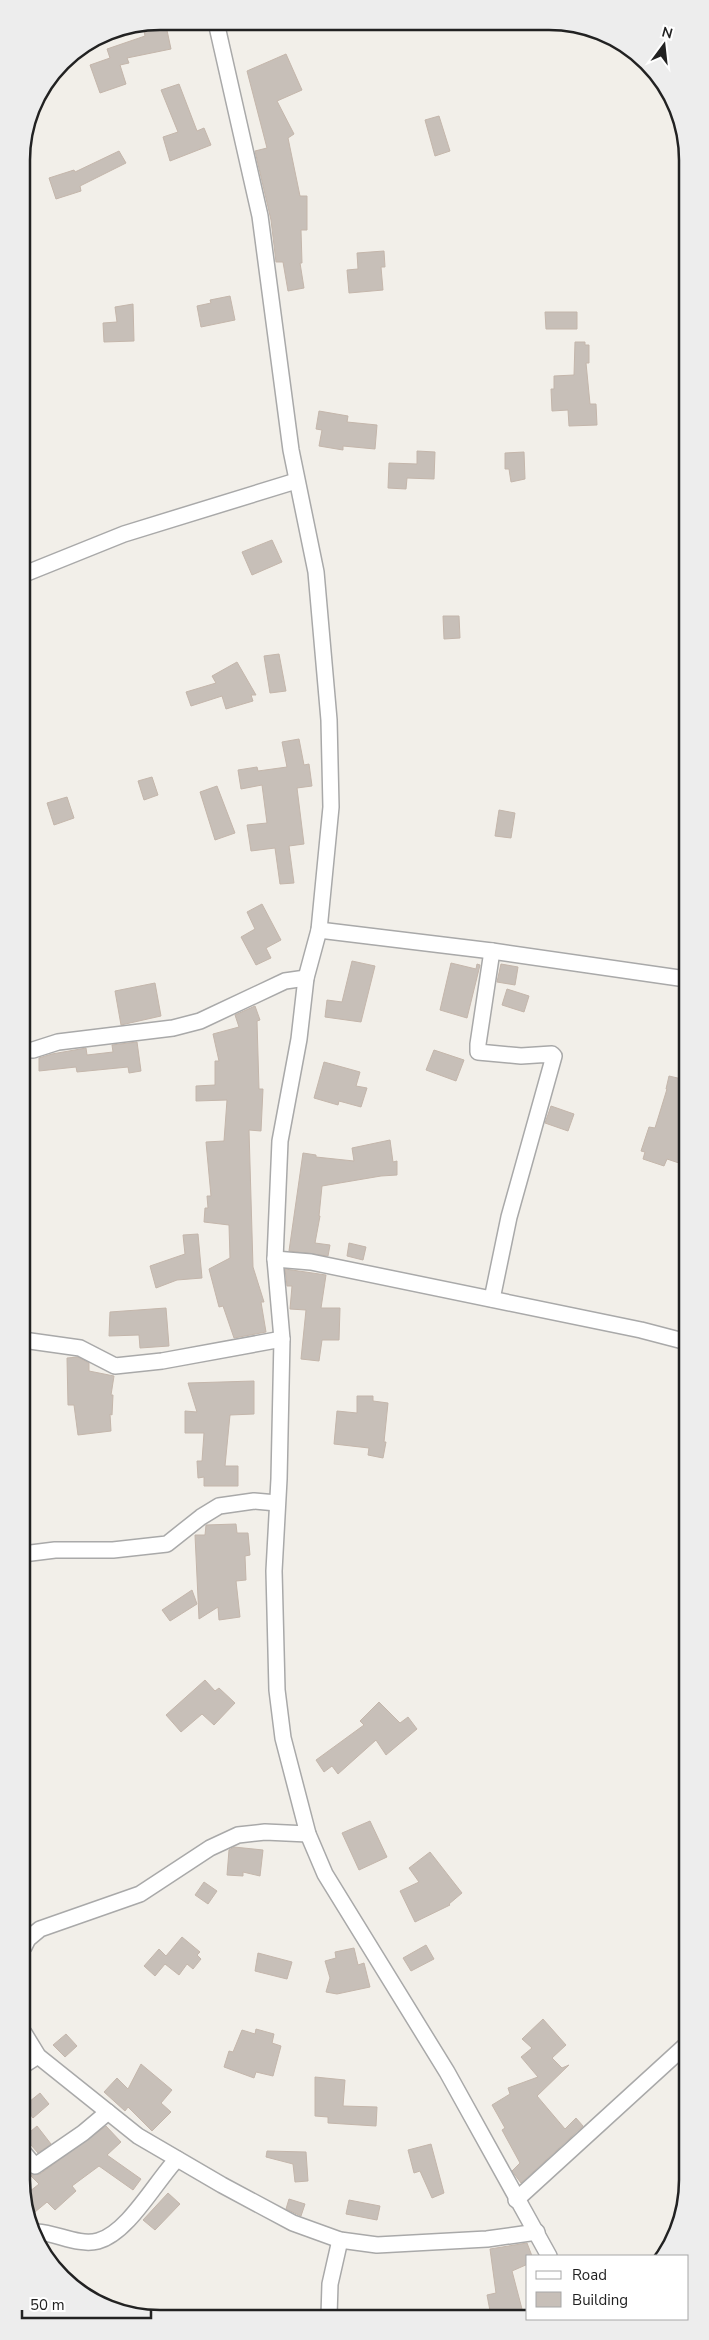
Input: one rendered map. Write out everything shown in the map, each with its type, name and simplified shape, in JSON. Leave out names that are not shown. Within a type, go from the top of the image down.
[{"type":"street","points":[[218,30],[260,216],[296,481],[316,572],[329,720],[331,808],[319,930],[306,978],[298,1039],[280,1141],[275,1259],[282,1339],[274,1571],[277,1690],[282,1738],[308,1834],[325,1874],[447,2072],[516,2200],[548,2255]]},
{"type":"street","points":[[30,572],[124,534],[296,481]]},
{"type":"street","points":[[319,930],[492,951],[679,979]]},
{"type":"street","points":[[492,951],[478,1052],[486,1055],[521,1056],[552,1054],[554,1056],[509,1217],[492,1299]]},
{"type":"street","points":[[33,1050],[58,1042],[101,1038],[191,1023],[285,981],[306,978]]},
{"type":"street","points":[[275,1259],[311,1262],[641,1330],[679,1340]]},
{"type":"street","points":[[30,1341],[80,1348],[115,1366],[162,1361],[282,1339]]},
{"type":"street","points":[[30,1553],[55,1550],[113,1550],[167,1544],[201,1517],[219,1506],[254,1501],[277,1503]]},
{"type":"street","points":[[30,1937],[40,1929],[140,1894],[210,1848],[238,1835],[265,1832],[308,1834]]},
{"type":"street","points":[[30,2043],[38,2056],[138,2136],[293,2223],[340,2240],[377,2245],[487,2239],[536,2232]]},
{"type":"street","points":[[516,2200],[679,2051]]},
{"type":"street","points":[[30,2061],[38,2056]]},
{"type":"street","points":[[30,2161],[34,2166],[83,2133],[108,2112]]},
{"type":"street","points":[[41,2233],[75,2240],[98,2241],[122,2227],[177,2159]]},
{"type":"street","points":[[329,2310],[330,2284],[340,2240]]},
{"type":"building","points":[[167,30],[171,49],[127,58],[129,63],[120,65],[126,84],[100,93],[90,65],[110,58],[107,49],[145,36],[144,31]]},
{"type":"building","points":[[286,54],[302,90],[277,101],[294,134],[288,138],[300,196],[307,196],[307,230],[301,230],[302,263],[300,263],[304,288],[288,291],[283,262],[276,262],[271,220],[255,151],[267,148],[247,71]]},
{"type":"building","points":[[179,84],[197,131],[204,128],[211,145],[170,161],[163,137],[178,132],[161,90]]},
{"type":"building","points":[[439,116],[450,151],[435,156],[425,120]]},
{"type":"building","points":[[119,151],[126,163],[80,186],[81,191],[56,199],[49,178],[74,170],[75,172]]},
{"type":"building","points":[[384,251],[385,267],[381,267],[383,290],[349,293],[347,270],[358,269],[357,253]]},
{"type":"building","points":[[230,296],[235,320],[201,327],[197,306],[211,303],[210,300]]},
{"type":"building","points":[[133,304],[134,341],[104,342],[103,323],[117,322],[115,307]]},
{"type":"building","points":[[545,312],[577,312],[577,329],[546,329]]},
{"type":"building","points":[[575,342],[585,342],[585,345],[589,345],[589,363],[586,363],[590,404],[596,404],[597,425],[569,426],[568,410],[552,411],[551,389],[554,389],[554,376],[574,375]]},
{"type":"building","points":[[319,411],[348,416],[347,422],[377,425],[375,449],[343,446],[343,450],[319,446],[322,430],[316,429]]},
{"type":"building","points":[[417,451],[435,452],[434,479],[407,478],[406,489],[388,488],[389,463],[417,464]]},
{"type":"building","points":[[524,452],[525,479],[511,482],[509,469],[505,469],[505,453]]},
{"type":"building","points":[[272,540],[282,562],[252,575],[242,552]]},
{"type":"building","points":[[443,616],[459,616],[460,638],[444,639]]},
{"type":"building","points":[[279,654],[286,691],[270,693],[264,656]]},
{"type":"building","points":[[237,662],[256,695],[251,695],[253,701],[226,709],[222,696],[191,706],[186,692],[216,683],[212,676]]},
{"type":"building","points":[[299,739],[304,765],[309,764],[312,786],[297,788],[304,844],[289,846],[294,883],[280,884],[275,848],[251,851],[247,825],[267,823],[262,785],[241,789],[238,770],[257,767],[258,771],[287,767],[282,742]]},
{"type":"building","points":[[152,777],[158,795],[144,800],[138,781]]},
{"type":"building","points":[[217,786],[235,833],[215,840],[200,792]]},
{"type":"building","points":[[67,797],[74,818],[54,825],[47,803]]},
{"type":"building","points":[[499,810],[515,813],[511,838],[495,836]]},
{"type":"building","points":[[262,904],[281,940],[266,948],[271,958],[256,965],[241,937],[255,929],[247,912]]},
{"type":"building","points":[[352,961],[375,966],[361,1022],[325,1017],[327,1000],[342,1002]]},
{"type":"building","points":[[451,963],[476,969],[477,964],[480,965],[467,1018],[440,1010]]},
{"type":"building","points":[[501,964],[518,967],[515,985],[497,982]]},
{"type":"building","points":[[155,983],[161,1016],[121,1025],[115,991]]},
{"type":"building","points":[[507,989],[529,996],[524,1012],[502,1005]]},
{"type":"building","points":[[255,1006],[260,1020],[257,1021],[259,1089],[263,1089],[261,1131],[249,1130],[253,1267],[264,1302],[261,1302],[266,1332],[234,1338],[223,1306],[219,1307],[209,1269],[230,1258],[229,1225],[204,1222],[205,1208],[208,1208],[207,1196],[211,1196],[206,1142],[224,1141],[227,1100],[196,1101],[196,1086],[215,1085],[215,1061],[219,1061],[213,1034],[239,1027],[235,1015]]},
{"type":"building","points":[[137,1042],[141,1071],[129,1073],[128,1067],[77,1072],[76,1067],[39,1071],[39,1058],[52,1054],[86,1048],[87,1055],[113,1052],[112,1045]]},
{"type":"building","points":[[434,1050],[464,1060],[456,1081],[426,1070]]},
{"type":"building","points":[[324,1062],[360,1072],[356,1086],[367,1088],[361,1107],[339,1101],[338,1105],[314,1098]]},
{"type":"building","points":[[669,1076],[679,1078],[679,1163],[667,1159],[664,1166],[643,1159],[645,1152],[641,1151],[649,1127],[655,1128]]},
{"type":"building","points":[[551,1106],[574,1114],[568,1131],[545,1123]]},
{"type":"building","points":[[390,1140],[393,1162],[397,1161],[397,1175],[322,1186],[320,1216],[315,1243],[330,1245],[328,1256],[289,1251],[303,1153],[316,1155],[316,1157],[354,1161],[352,1148]]},
{"type":"building","points":[[198,1234],[202,1278],[177,1280],[156,1288],[150,1266],[185,1254],[183,1235]]},
{"type":"building","points":[[349,1243],[366,1247],[363,1260],[347,1256]]},
{"type":"building","points":[[285,1269],[326,1275],[321,1308],[340,1308],[339,1340],[322,1340],[319,1361],[301,1359],[306,1310],[290,1309],[292,1286],[287,1286]]},
{"type":"building","points":[[166,1308],[169,1346],[140,1348],[139,1335],[109,1336],[110,1312]]},
{"type":"building","points":[[78,1357],[89,1363],[89,1371],[114,1376],[111,1395],[113,1395],[112,1415],[110,1414],[111,1431],[78,1435],[74,1405],[68,1405],[67,1358]]},
{"type":"building","points":[[254,1381],[254,1414],[230,1415],[225,1466],[238,1466],[238,1486],[204,1486],[204,1477],[198,1478],[197,1461],[202,1461],[204,1433],[185,1433],[185,1411],[197,1412],[188,1383]]},
{"type":"building","points":[[357,1396],[373,1396],[373,1401],[388,1403],[384,1442],[386,1442],[383,1458],[368,1455],[369,1448],[334,1444],[337,1411],[357,1413]]},
{"type":"building","points":[[236,1524],[237,1533],[248,1533],[250,1555],[245,1556],[246,1580],[236,1581],[240,1617],[219,1620],[218,1607],[199,1619],[195,1535],[205,1535],[206,1525]]},
{"type":"building","points":[[192,1590],[197,1604],[170,1621],[162,1610]]},
{"type":"building","points":[[205,1680],[215,1691],[219,1688],[235,1703],[214,1725],[202,1714],[181,1732],[166,1715]]},
{"type":"building","points":[[379,1702],[400,1723],[408,1717],[417,1729],[386,1755],[376,1740],[338,1774],[332,1766],[324,1772],[316,1760],[364,1725],[360,1721]]},
{"type":"building","points":[[370,1821],[387,1857],[359,1870],[342,1833]]},
{"type":"building","points":[[234,1847],[263,1850],[260,1876],[243,1872],[243,1876],[227,1875],[229,1850]]},
{"type":"building","points":[[430,1852],[462,1893],[450,1905],[415,1922],[400,1891],[419,1882],[409,1868]]},
{"type":"building","points":[[204,1882],[217,1891],[208,1904],[195,1895]]},
{"type":"building","points":[[182,1937],[200,1952],[197,1955],[201,1959],[193,1969],[187,1964],[179,1975],[165,1964],[155,1976],[144,1966],[159,1949],[166,1956]]},
{"type":"building","points":[[426,1945],[434,1959],[411,1971],[403,1958]]},
{"type":"building","points":[[354,1948],[358,1965],[364,1963],[370,1987],[337,1994],[326,1992],[330,1978],[325,1961],[336,1958],[335,1952]]},
{"type":"building","points":[[258,1953],[292,1962],[287,1979],[255,1971]]},
{"type":"building","points":[[543,2019],[566,2045],[552,2058],[562,2068],[569,2065],[537,2096],[565,2129],[576,2118],[583,2126],[521,2183],[512,2171],[520,2163],[502,2130],[505,2128],[492,2105],[510,2094],[508,2088],[538,2077],[521,2057],[532,2048],[522,2039]]},
{"type":"building","points":[[256,2029],[274,2034],[272,2043],[281,2046],[273,2076],[256,2072],[254,2078],[224,2067],[229,2051],[233,2052],[242,2030],[255,2034]]},
{"type":"building","points":[[66,2034],[77,2046],[65,2057],[53,2045]]},
{"type":"building","points":[[141,2064],[172,2090],[161,2103],[171,2112],[152,2131],[128,2107],[125,2111],[104,2092],[117,2078],[128,2089]]},
{"type":"building","points":[[315,2077],[345,2080],[343,2106],[377,2107],[376,2126],[328,2123],[328,2117],[315,2116]]},
{"type":"building","points":[[40,2093],[49,2104],[33,2118],[30,2114],[30,2101]]},
{"type":"building","points":[[37,2126],[51,2144],[38,2153],[30,2144],[30,2132]]},
{"type":"building","points":[[106,2126],[121,2142],[107,2155],[141,2179],[133,2190],[99,2166],[72,2186],[76,2191],[55,2210],[47,2202],[34,2213],[30,2191],[39,2184],[30,2175],[40,2174]]},
{"type":"building","points":[[431,2144],[444,2193],[432,2198],[420,2171],[414,2173],[408,2150]]},
{"type":"building","points":[[267,2151],[306,2152],[308,2181],[295,2182],[293,2164],[266,2157]]},
{"type":"building","points":[[168,2193],[180,2204],[155,2230],[143,2220]]},
{"type":"building","points":[[289,2199],[305,2204],[301,2216],[286,2209]]},
{"type":"building","points":[[349,2200],[380,2206],[377,2220],[346,2214]]},
{"type":"building","points":[[527,2243],[532,2255],[526,2255],[526,2265],[512,2271],[522,2309],[490,2310],[487,2295],[496,2293],[490,2249]]}]
